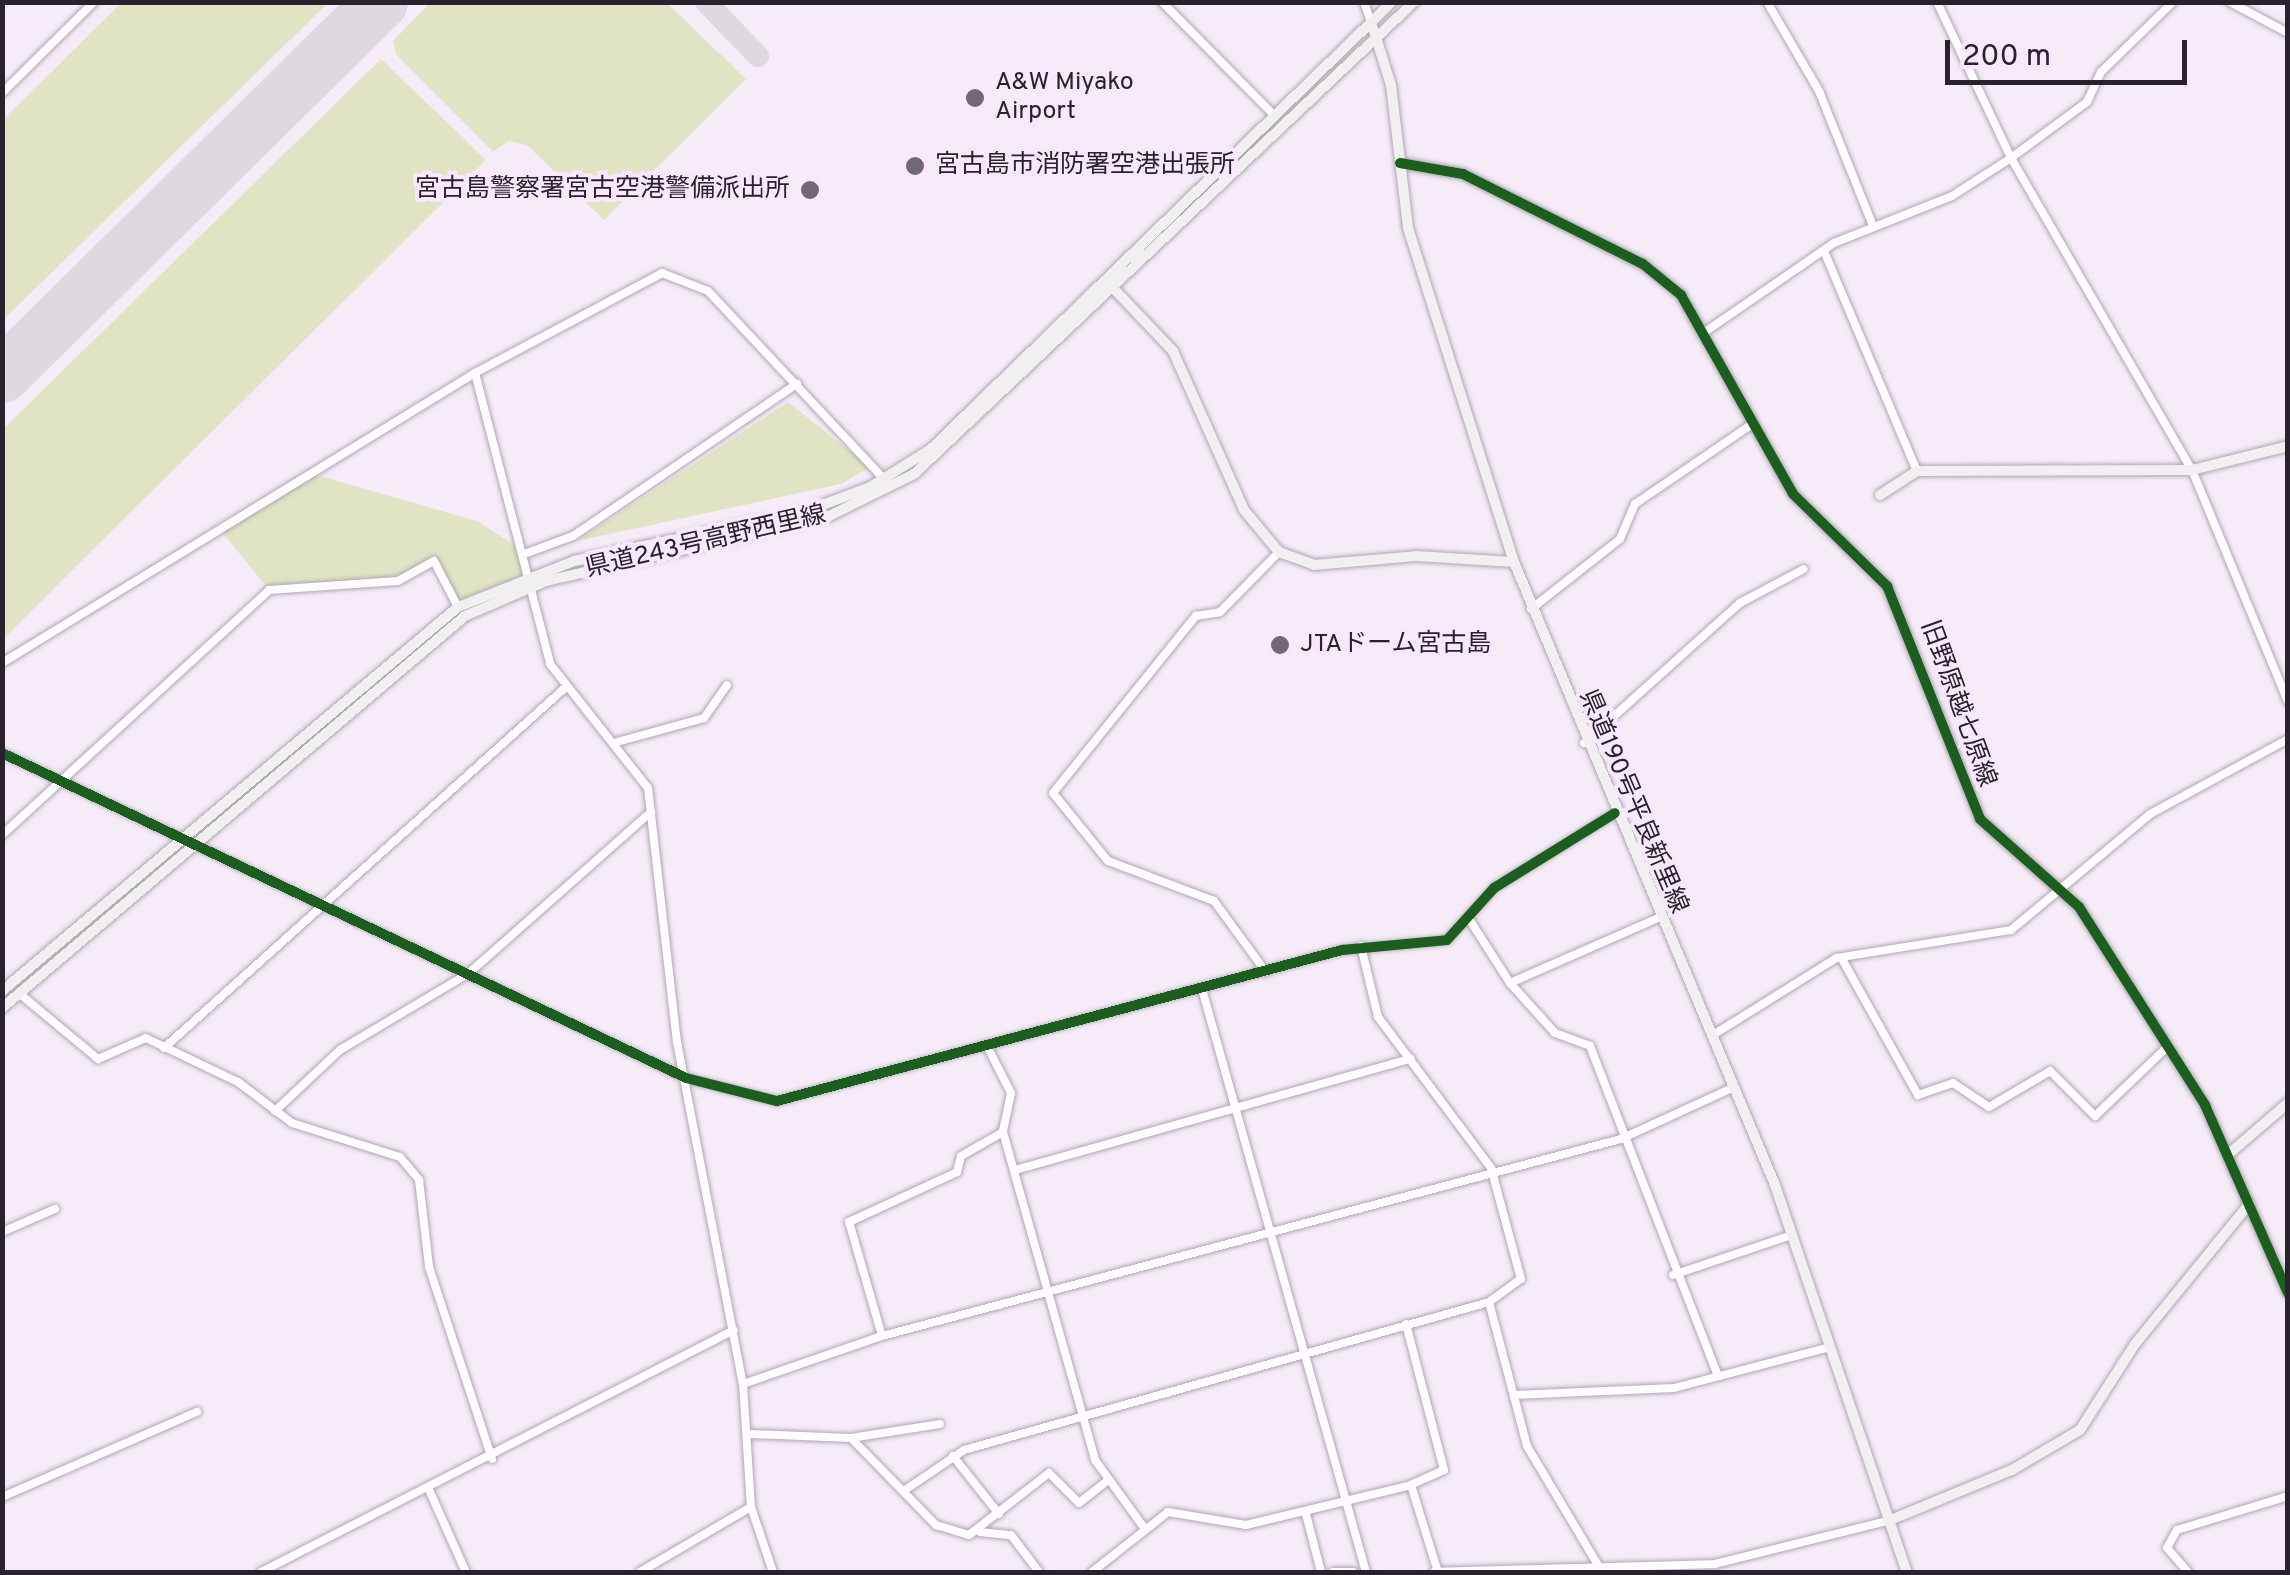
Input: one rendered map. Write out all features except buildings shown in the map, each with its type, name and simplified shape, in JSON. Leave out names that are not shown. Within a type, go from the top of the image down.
[{"type":"main road","points":[[1370,19],[1392,2]]},
{"type":"main road","points":[[1374,32],[1414,2]]},
{"type":"main road","name":"県道243号高野西里線","points":[[2,1008],[458,606],[533,572],[804,512],[884,479],[963,420],[1271,112],[1370,19]]},
{"type":"main road","name":"県道190号平良新里線","points":[[1370,19],[1400,163],[1408,228],[1514,562],[1584,744],[1713,1035],[1792,1235],[1907,1572]]},
{"type":"main road","name":"県道243号高野西里線","points":[[2,992],[188,846],[438,635],[529,587],[872,498],[940,455],[1374,32]]},
{"type":"main road","name":"旧野原越七原線","points":[[1400,163],[1463,174],[1643,264],[1681,294],[1793,494],[1887,586],[1980,819],[2066,890],[2231,1152],[2248,1204],[2288,1293]]},
{"type":"main road","points":[[1114,289],[1174,351],[1244,510],[1279,552],[1314,565],[1416,556],[1514,562]]},
{"type":"main road","points":[[1880,495],[1917,471],[2192,470],[2288,446]]},
{"type":"main road","points":[[2231,1152],[2288,1103]]},
{"type":"main road","points":[[1888,1522],[2012,1470],[2080,1430],[2135,1344],[2248,1204]]},
{"type":"street","points":[[2,93],[94,2]]},
{"type":"street","points":[[1162,2],[1271,112]]},
{"type":"street","points":[[1364,2],[1370,19]]},
{"type":"street","points":[[1767,2],[1819,90],[1873,226]]},
{"type":"street","points":[[1936,2],[2012,158],[2192,470],[2288,702]]},
{"type":"street","points":[[1702,334],[1824,251],[1873,226],[1952,196],[2012,158],[2087,102],[2101,72],[2173,2]]},
{"type":"street","points":[[2230,2],[2288,32]]},
{"type":"street","points":[[1824,251],[1917,471]]},
{"type":"street","points":[[2,663],[475,373],[662,273],[708,291],[884,479]]},
{"type":"street","points":[[475,373],[533,572],[529,587],[550,664],[618,742],[648,788],[686,1078],[743,1384],[750,1434],[751,1507],[773,1572]]},
{"type":"street","points":[[527,553],[574,536],[797,384]]},
{"type":"street","points":[[1531,609],[1620,539],[1635,504],[1751,425]]},
{"type":"street","points":[[1266,972],[1214,901],[1108,861],[1053,793],[1196,616],[1220,612],[1279,552]]},
{"type":"street","points":[[2,835],[64,784],[268,590],[398,581],[434,562],[458,606]]},
{"type":"street","points":[[1584,744],[1740,604],[1804,569]]},
{"type":"street","points":[[618,742],[704,718],[727,684]]},
{"type":"street","points":[[164,1048],[566,686]]},
{"type":"street","points":[[1713,1035],[1842,959],[1994,938],[2066,890],[2150,814],[2288,740]]},
{"type":"street","points":[[2,753],[188,846],[469,973],[686,1078],[750,1097],[804,1098],[1361,946],[1447,940],[1471,922],[1494,888],[1615,813]]},
{"type":"street","points":[[275,1111],[340,1050],[469,973],[651,812]]},
{"type":"street","points":[[1510,983],[1660,918]]},
{"type":"street","points":[[1471,922],[1510,983],[1555,1033],[1590,1046],[1673,1274],[1718,1376]]},
{"type":"street","points":[[905,1490],[953,1456],[1083,1414],[1489,1302],[1521,1278],[1492,1168],[1378,1018],[1361,946]]},
{"type":"street","points":[[1842,959],[1918,1096],[1954,1083],[1989,1107],[2050,1071],[2094,1116],[2164,1050]]},
{"type":"street","points":[[1202,989],[1366,1572]]},
{"type":"street","points":[[20,994],[98,1059],[146,1038],[238,1082],[275,1111],[378,1146],[420,1180],[428,1267],[492,1458]]},
{"type":"street","points":[[988,1048],[1011,1093],[1003,1132],[1044,1294],[1083,1414],[1108,1480],[1146,1529]]},
{"type":"street","points":[[1015,1170],[1411,1059]]},
{"type":"street","points":[[743,1384],[882,1336],[1270,1228],[1492,1168],[1622,1140],[1734,1087]]},
{"type":"street","points":[[882,1336],[849,1222],[958,1172],[961,1156],[1003,1132]]},
{"type":"street","points":[[2,1232],[55,1209]]},
{"type":"street","points":[[1673,1274],[1792,1235]]},
{"type":"street","points":[[1489,1302],[1527,1446],[1593,1570]]},
{"type":"street","points":[[1092,1572],[1168,1512],[1222,1525],[1306,1514],[1411,1485],[1444,1470],[1406,1324]]},
{"type":"street","points":[[261,1572],[430,1492],[734,1330]]},
{"type":"street","points":[[1514,1396],[1601,1398],[1718,1376],[1830,1347]]},
{"type":"street","points":[[2,1497],[197,1412]]},
{"type":"street","points":[[750,1434],[851,1438],[940,1424]]},
{"type":"street","points":[[851,1438],[936,1526],[969,1535],[995,1526],[1039,1572]]},
{"type":"street","points":[[953,1456],[999,1514]]},
{"type":"street","points":[[969,1535],[1050,1473],[1078,1503],[1108,1480]]},
{"type":"street","points":[[1411,1485],[1436,1572],[1593,1570],[1668,1560],[1750,1560],[1888,1522]]},
{"type":"street","points":[[430,1492],[466,1572]]},
{"type":"street","points":[[2188,1572],[2168,1548],[2177,1530],[2288,1496]]},
{"type":"street","points":[[640,1572],[751,1507]]},
{"type":"street","points":[[1306,1514],[1321,1572]]},
{"type":"street","points":[[1668,1560],[1677,1572]]},
{"type":"street","points":[[1332,1572],[1353,1572]]},
{"type":"green space","points":[[431,2],[667,3],[746,79],[604,220],[527,145],[509,141],[493,152],[396,54],[393,41]]},
{"type":"green space","points":[[121,3],[328,3],[3,320],[3,120]]},
{"type":"green space","points":[[381,59],[486,160],[3,639],[3,429]]},
{"type":"green space","points":[[788,402],[870,467],[841,484],[577,541]]},
{"type":"green space","points":[[309,473],[477,521],[527,553],[533,572],[458,607],[434,562],[398,581],[269,590],[219,528]]},
{"type":"taxiway","points":[[706,2],[758,56]]},
{"type":"runway","points":[[2,375],[380,2]]},
{"type":"cycle path","points":[[1400,163],[1463,174],[1643,264],[1681,295],[1793,494],[1887,586],[1980,819],[2079,907],[2205,1105],[2288,1293]]},
{"type":"cycle path","points":[[2,753],[686,1078],[777,1101],[1342,950],[1447,940],[1494,888],[1615,813]]},
{"type":"place","name":"A&W Miyako Airport","points":[[975,98]]},
{"type":"place","name":"宮古島市消防署空港出張所","points":[[915,166]]},
{"type":"place","name":"宮古島警察署宮古空港警備派出所","points":[[810,190]]},
{"type":"place","name":"JTAドーム宮古島","points":[[1280,645]]}]
